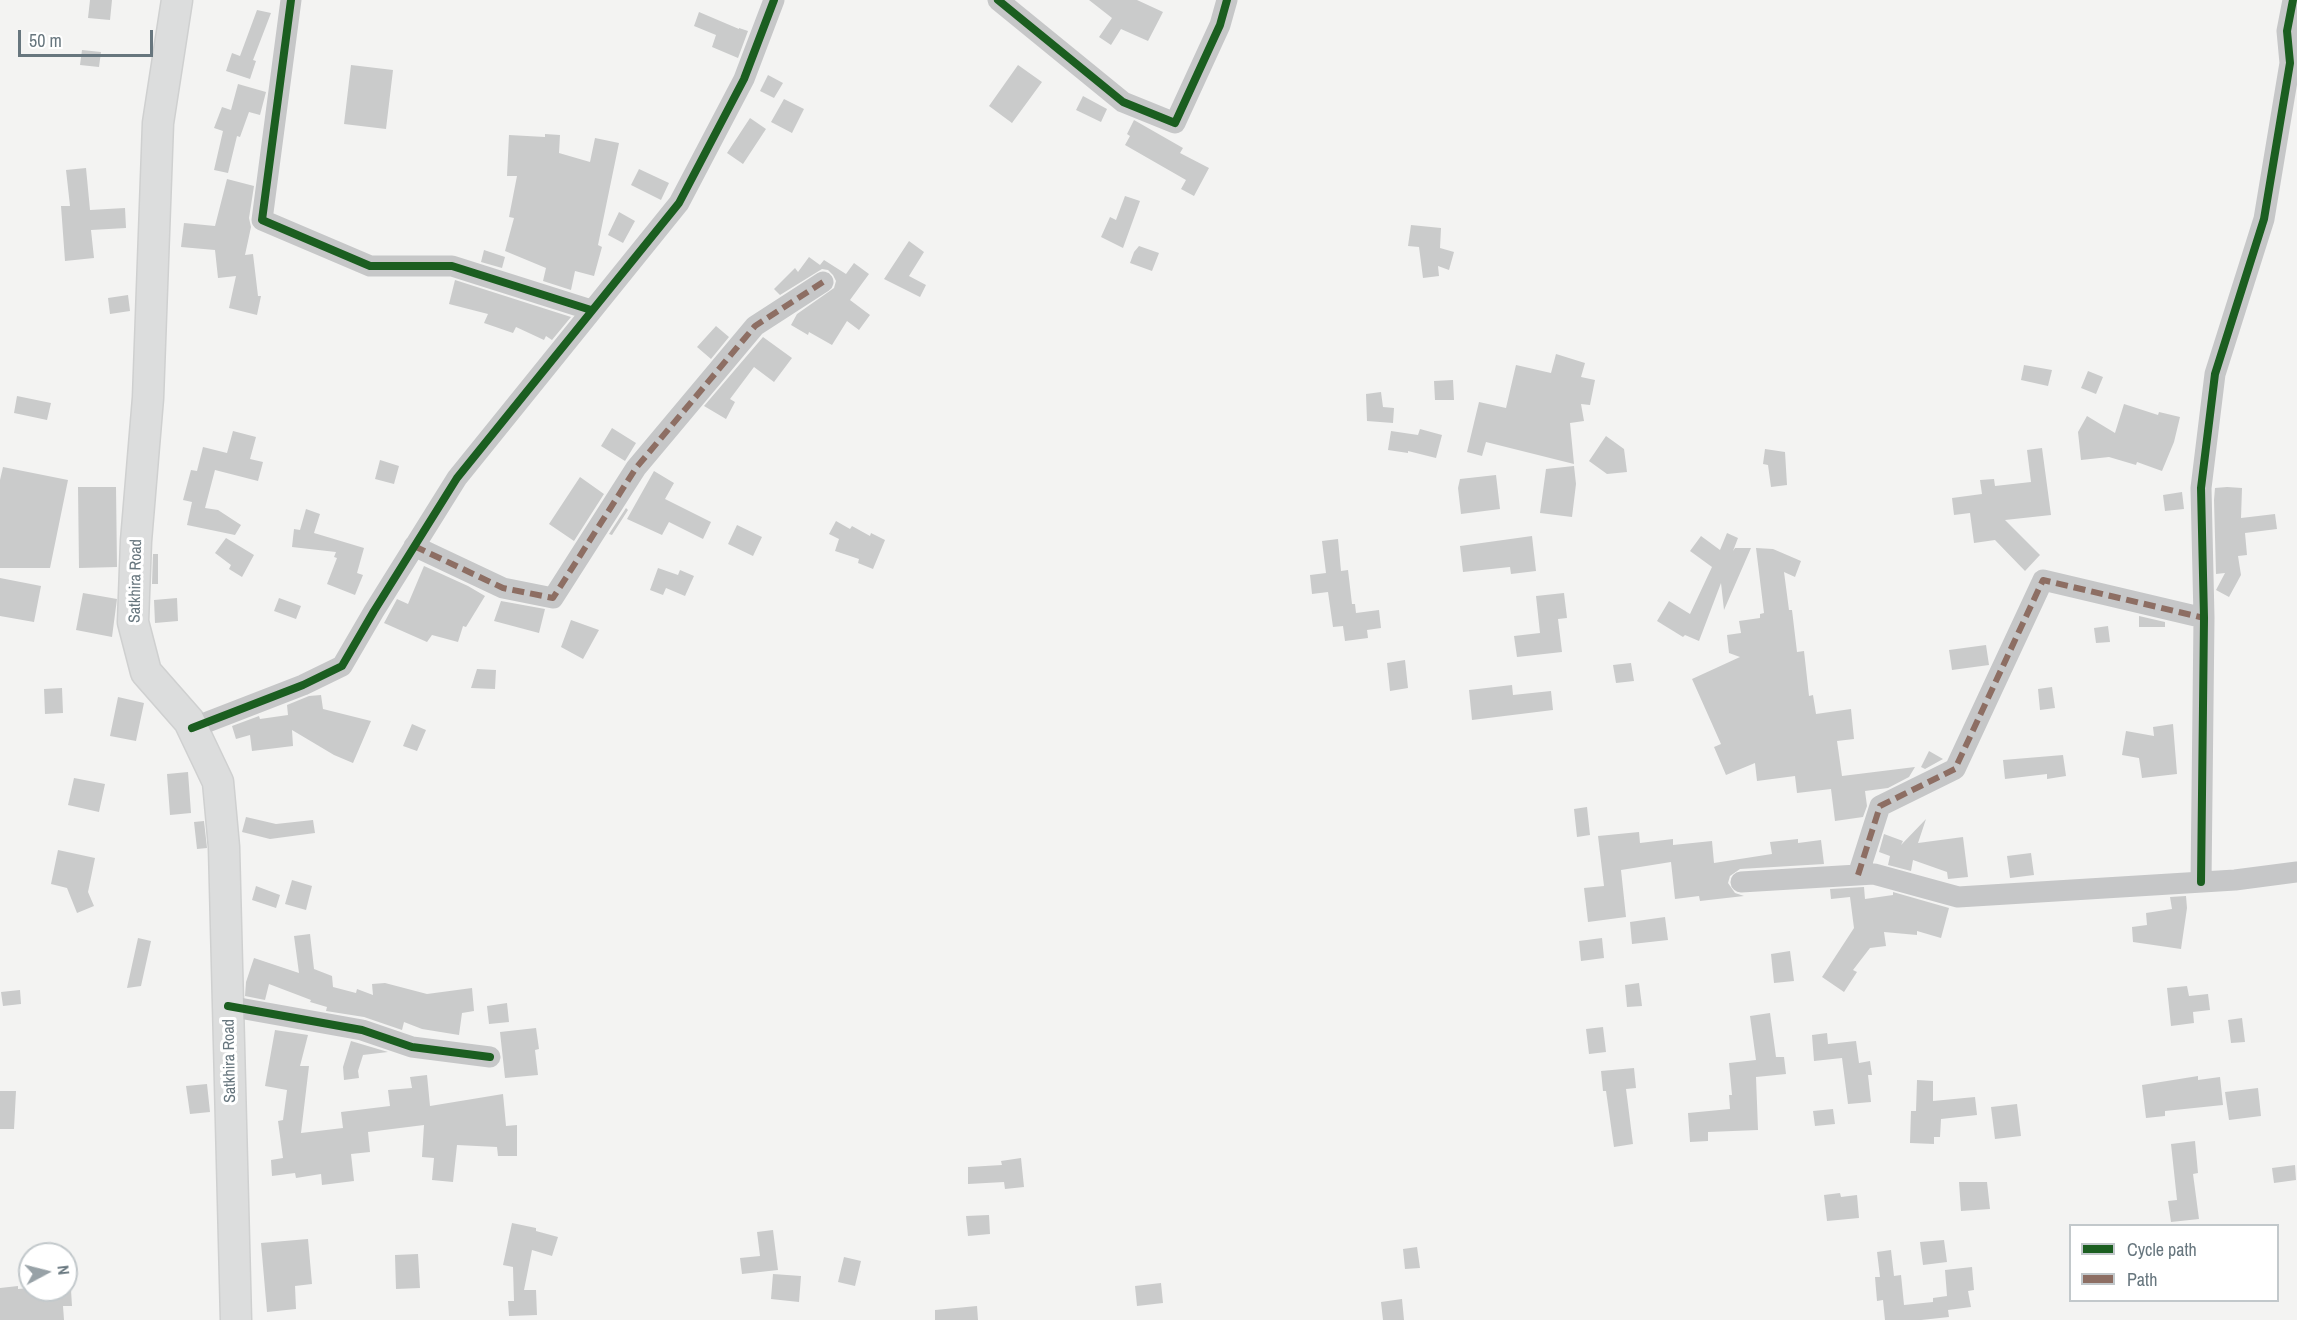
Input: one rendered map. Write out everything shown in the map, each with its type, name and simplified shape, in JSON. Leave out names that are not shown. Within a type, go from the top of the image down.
[{"type":"main road","name":"Satkhira Road","points":[[177,0],[158,123],[148,398],[132,622],[146,672],[189,721],[218,782],[224,847],[236,1320]]},
{"type":"street","points":[[291,0],[262,220],[370,266],[452,266],[591,310]]},
{"type":"street","points":[[192,729],[303,685],[342,666],[457,478],[679,203],[744,80],[774,0]]},
{"type":"street","points":[[998,0],[1123,102],[1175,123],[1220,25],[1227,0]]},
{"type":"street","points":[[2201,882],[2204,618],[2201,488],[2216,374],[2264,219],[2290,63],[2287,31],[2293,0]]},
{"type":"street","points":[[414,546],[503,588],[553,597],[636,468],[755,326],[823,282]]},
{"type":"street","points":[[1858,875],[1880,806],[1955,770],[2043,580],[2204,618]]},
{"type":"street","points":[[1741,882],[1875,874],[1958,897],[2201,882],[2297,872]]},
{"type":"street","points":[[228,1006],[362,1030],[412,1047],[490,1057]]},
{"type":"building","points":[[90,0],[112,0],[110,20],[88,18]]},
{"type":"building","points":[[1089,0],[1137,0],[1163,12],[1148,41],[1121,29],[1111,45],[1099,37],[1112,18]]},
{"type":"building","points":[[257,10],[271,13],[253,60],[256,61],[250,79],[226,71],[232,53],[240,56]]},
{"type":"building","points":[[699,12],[748,31],[738,58],[712,47],[716,35],[694,26]]},
{"type":"building","points":[[82,50],[101,52],[99,67],[80,65]]},
{"type":"building","points":[[351,65],[393,70],[386,129],[344,124]]},
{"type":"building","points":[[1018,65],[1042,82],[1012,123],[989,106]]},
{"type":"building","points":[[768,75],[783,83],[774,98],[760,91]]},
{"type":"building","points":[[238,84],[266,92],[260,115],[249,112],[240,137],[237,136],[228,173],[214,170],[223,131],[214,128],[222,107],[231,110]]},
{"type":"building","points":[[1083,96],[1107,109],[1101,122],[1076,110]]},
{"type":"building","points":[[784,99],[804,109],[792,133],[771,122]]},
{"type":"building","points":[[750,118],[766,129],[743,164],[727,153]]},
{"type":"building","points":[[1134,120],[1183,148],[1180,153],[1209,168],[1194,196],[1181,189],[1186,180],[1125,145],[1130,136],[1127,134]]},
{"type":"building","points":[[545,134],[560,135],[559,153],[590,162],[595,138],[619,143],[598,245],[602,247],[594,276],[575,271],[571,290],[543,281],[546,268],[505,251],[514,218],[509,217],[517,176],[507,176],[509,135],[545,137]]},
{"type":"building","points":[[86,168],[90,210],[125,208],[126,228],[91,230],[94,258],[65,261],[61,206],[70,206],[66,170]]},
{"type":"building","points":[[639,169],[669,183],[661,200],[631,185]]},
{"type":"building","points":[[227,179],[254,186],[249,218],[251,227],[245,255],[253,254],[258,296],[261,296],[257,315],[229,308],[236,276],[218,278],[215,250],[181,247],[184,223],[215,226]]},
{"type":"building","points":[[1125,196],[1140,201],[1123,248],[1101,237],[1110,217],[1116,220]]},
{"type":"building","points":[[619,212],[635,221],[623,243],[608,235]]},
{"type":"building","points":[[1411,225],[1441,228],[1440,248],[1454,252],[1449,270],[1438,266],[1439,276],[1423,278],[1419,247],[1408,246]]},
{"type":"building","points":[[909,241],[924,252],[909,276],[926,285],[920,297],[884,279]]},
{"type":"building","points":[[1139,246],[1159,253],[1152,271],[1130,263]]},
{"type":"building","points":[[484,250],[505,257],[502,268],[481,262]]},
{"type":"building","points":[[809,257],[820,265],[824,260],[846,274],[854,263],[869,274],[850,300],[870,315],[859,330],[847,321],[832,345],[791,325],[797,314],[834,288],[836,281],[828,270],[822,269],[780,295],[774,289],[795,268],[798,272]]},
{"type":"building","points":[[455,280],[571,317],[552,340],[546,336],[544,340],[516,327],[513,333],[484,323],[488,314],[449,304]]},
{"type":"building","points":[[128,295],[130,311],[110,314],[108,298]]},
{"type":"building","points":[[716,326],[729,337],[711,359],[697,347]]},
{"type":"building","points":[[763,337],[792,358],[774,382],[754,367],[730,399],[735,402],[726,419],[704,406]]},
{"type":"building","points":[[1556,354],[1585,363],[1581,377],[1595,380],[1590,405],[1581,404],[1584,421],[1570,423],[1574,464],[1486,442],[1482,456],[1467,452],[1479,402],[1506,408],[1516,365],[1551,373]]},
{"type":"building","points":[[2024,365],[2052,370],[2048,386],[2021,380]]},
{"type":"building","points":[[2088,371],[2103,377],[2096,394],[2081,388]]},
{"type":"building","points":[[1453,380],[1454,400],[1435,400],[1434,381]]},
{"type":"building","points":[[1381,392],[1383,407],[1394,408],[1393,423],[1367,421],[1366,394]]},
{"type":"building","points":[[17,396],[51,403],[47,420],[14,413]]},
{"type":"building","points":[[2124,404],[2158,415],[2159,412],[2180,417],[2174,442],[2162,471],[2137,462],[2136,465],[2109,457],[2081,460],[2078,432],[2087,416],[2115,433]]},
{"type":"building","points":[[612,428],[636,443],[625,461],[601,446]]},
{"type":"building","points":[[1420,429],[1442,435],[1436,458],[1408,451],[1408,453],[1388,450],[1391,431],[1418,435]]},
{"type":"building","points":[[233,431],[256,437],[250,459],[263,462],[258,481],[215,470],[205,508],[218,510],[241,525],[235,535],[187,525],[192,502],[183,500],[191,470],[197,471],[203,447],[227,453]]},
{"type":"building","points":[[1606,436],[1624,449],[1627,472],[1607,474],[1589,461]]},
{"type":"building","points":[[2042,448],[2051,515],[2005,520],[2040,555],[2025,571],[1995,540],[1974,543],[1970,513],[1954,515],[1952,498],[1982,494],[1980,480],[1994,479],[1995,486],[2031,482],[2027,450]]},
{"type":"building","points":[[1765,449],[1785,452],[1787,485],[1771,487],[1768,465],[1763,464]]},
{"type":"building","points":[[380,460],[399,466],[394,484],[375,479]]},
{"type":"building","points":[[1574,466],[1576,484],[1572,517],[1540,513],[1546,469]]},
{"type":"building","points":[[3,467],[68,480],[50,568],[0,568],[0,480]]},
{"type":"building","points":[[654,471],[674,483],[665,499],[711,522],[703,539],[669,522],[662,535],[627,519]]},
{"type":"building","points":[[1496,475],[1500,509],[1461,514],[1458,488],[1460,479]]},
{"type":"building","points":[[580,477],[604,494],[574,541],[549,524]]},
{"type":"building","points":[[78,487],[116,487],[117,567],[79,568]]},
{"type":"building","points":[[2215,488],[2242,488],[2241,518],[2275,514],[2277,529],[2245,533],[2247,555],[2238,556],[2241,575],[2229,597],[2216,590],[2225,573],[2216,574],[2214,500]]},
{"type":"building","points":[[2182,492],[2184,509],[2165,511],[2163,495]]},
{"type":"building","points":[[626,508],[628,510],[612,535],[609,534]]},
{"type":"building","points":[[306,509],[320,514],[314,533],[364,548],[357,573],[363,575],[355,595],[327,584],[337,558],[334,557],[336,552],[292,547],[294,529],[300,530]]},
{"type":"building","points":[[836,521],[850,529],[852,526],[870,536],[871,533],[885,540],[873,569],[858,563],[859,559],[835,551],[839,539],[829,534]]},
{"type":"building","points":[[737,525],[762,537],[753,556],[728,544]]},
{"type":"building","points":[[1727,533],[1738,538],[1733,551],[1735,548],[1751,548],[1724,610],[1721,583],[1699,641],[1685,635],[1683,637],[1657,621],[1669,601],[1690,614],[1712,567],[1690,551],[1701,536],[1720,550]]},
{"type":"building","points":[[1532,536],[1536,571],[1511,574],[1510,567],[1463,572],[1460,546]]},
{"type":"building","points":[[226,538],[254,555],[242,577],[229,569],[231,565],[215,553]]},
{"type":"building","points":[[1338,539],[1341,571],[1348,570],[1352,604],[1355,604],[1356,613],[1379,610],[1381,628],[1367,630],[1368,638],[1345,641],[1343,626],[1333,627],[1328,592],[1312,594],[1310,575],[1326,573],[1322,541]]},
{"type":"building","points":[[1756,548],[1773,549],[1801,561],[1795,577],[1784,572],[1789,610],[1792,610],[1797,652],[1804,651],[1809,696],[1813,695],[1816,714],[1851,709],[1854,739],[1837,741],[1842,776],[1915,767],[1909,777],[1888,788],[1865,791],[1867,806],[1863,817],[1835,821],[1831,789],[1797,793],[1795,776],[1757,781],[1755,763],[1726,775],[1714,747],[1721,744],[1692,679],[1740,657],[1729,653],[1727,635],[1741,633],[1739,621],[1760,618],[1760,614],[1764,613]]},
{"type":"building","points":[[153,554],[158,554],[158,584],[152,584]]},
{"type":"building","points":[[424,566],[485,596],[466,627],[463,626],[458,642],[432,635],[427,642],[384,623],[397,599],[408,604]]},
{"type":"building","points":[[658,568],[678,575],[680,570],[694,576],[685,596],[666,588],[663,595],[650,590]]},
{"type":"building","points":[[0,578],[41,586],[34,622],[0,616]]},
{"type":"building","points":[[83,593],[117,599],[112,637],[76,630]]},
{"type":"building","points":[[1564,593],[1567,618],[1558,619],[1562,652],[1517,657],[1514,636],[1540,633],[1536,596]]},
{"type":"building","points":[[177,598],[178,621],[155,623],[154,600]]},
{"type":"building","points":[[279,598],[301,606],[296,619],[274,611]]},
{"type":"building","points":[[501,601],[545,609],[539,633],[494,621]]},
{"type":"building","points":[[2139,616],[2165,622],[2165,627],[2139,627]]},
{"type":"building","points":[[571,620],[599,630],[583,659],[561,647]]},
{"type":"building","points":[[2108,626],[2110,642],[2096,643],[2094,628]]},
{"type":"building","points":[[1986,645],[1989,665],[1952,670],[1949,650]]},
{"type":"building","points":[[1405,660],[1408,688],[1390,691],[1387,663]]},
{"type":"building","points":[[1631,663],[1634,681],[1616,683],[1613,665]]},
{"type":"building","points":[[477,669],[496,670],[495,689],[471,688]]},
{"type":"building","points":[[1512,685],[1513,695],[1551,691],[1553,710],[1472,720],[1469,690]]},
{"type":"building","points":[[2052,687],[2055,708],[2040,710],[2038,689]]},
{"type":"building","points":[[62,688],[63,713],[45,714],[44,689]]},
{"type":"building","points":[[321,695],[323,709],[371,721],[353,763],[334,755],[292,730],[293,746],[252,751],[250,735],[236,739],[232,726],[259,716],[260,719],[288,715],[287,705],[309,696]]},
{"type":"building","points":[[118,697],[144,703],[136,741],[110,736]]},
{"type":"building","points":[[412,724],[426,730],[417,751],[403,746]]},
{"type":"building","points":[[2173,724],[2177,774],[2142,778],[2139,758],[2122,755],[2126,731],[2154,736],[2153,727]]},
{"type":"building","points":[[1929,751],[1943,759],[1925,769],[1921,767]]},
{"type":"building","points":[[2063,755],[2066,776],[2047,779],[2047,774],[2005,779],[2003,760]]},
{"type":"building","points":[[188,772],[191,813],[170,815],[167,774]]},
{"type":"building","points":[[74,778],[105,784],[99,812],[68,805]]},
{"type":"building","points":[[1587,807],[1590,835],[1577,837],[1574,809]]},
{"type":"building","points":[[246,817],[276,824],[313,820],[315,833],[270,839],[242,832]]},
{"type":"building","points":[[1926,819],[1918,843],[1963,837],[1968,877],[1948,879],[1947,872],[1913,860],[1911,871],[1888,865],[1890,856],[1879,852],[1884,834],[1903,841],[1901,845]]},
{"type":"building","points":[[204,821],[207,848],[197,849],[194,822]]},
{"type":"building","points":[[1639,832],[1640,843],[1673,839],[1673,845],[1712,841],[1714,863],[1772,854],[1770,842],[1798,839],[1798,843],[1821,840],[1824,864],[1740,869],[1730,876],[1728,883],[1735,893],[1744,896],[1700,901],[1699,896],[1675,899],[1671,862],[1621,870],[1626,917],[1588,922],[1584,888],[1604,886],[1598,836]]},
{"type":"building","points":[[58,850],[95,858],[88,892],[94,906],[77,913],[67,888],[51,884]]},
{"type":"building","points":[[2031,853],[2034,875],[2010,878],[2007,856]]},
{"type":"building","points":[[292,880],[312,886],[306,910],[285,904]]},
{"type":"building","points":[[256,886],[280,895],[276,908],[252,900]]},
{"type":"building","points":[[1864,887],[1865,899],[1893,895],[1893,892],[1949,908],[1941,938],[1917,931],[1917,935],[1884,932],[1886,946],[1870,948],[1853,970],[1857,972],[1844,992],[1822,977],[1854,928],[1850,897],[1831,899],[1830,889]]},
{"type":"building","points":[[2186,896],[2187,908],[2181,949],[2133,942],[2132,927],[2147,925],[2146,913],[2172,909],[2170,897]]},
{"type":"building","points":[[1665,917],[1668,940],[1632,944],[1630,922]]},
{"type":"building","points":[[310,934],[314,969],[332,976],[333,987],[356,993],[357,989],[373,995],[372,984],[385,983],[427,994],[472,988],[474,1011],[462,1013],[459,1035],[422,1029],[404,1022],[402,1030],[364,1017],[326,1011],[327,1007],[269,984],[265,1000],[245,996],[246,982],[254,958],[299,973],[294,936]]},
{"type":"building","points":[[138,938],[151,941],[141,986],[127,988]]},
{"type":"building","points":[[1602,938],[1604,958],[1581,961],[1579,941]]},
{"type":"building","points":[[1790,951],[1794,981],[1774,983],[1771,954]]},
{"type":"building","points":[[1639,983],[1642,1006],[1627,1007],[1625,985]]},
{"type":"building","points":[[2187,986],[2189,996],[2208,994],[2210,1010],[2193,1012],[2194,1023],[2171,1026],[2167,988]]},
{"type":"building","points":[[20,990],[21,1004],[3,1006],[1,992]]},
{"type":"building","points":[[507,1003],[509,1022],[489,1024],[487,1006]]},
{"type":"building","points":[[1770,1013],[1776,1057],[1784,1057],[1786,1074],[1756,1077],[1758,1130],[1708,1132],[1708,1141],[1690,1142],[1688,1113],[1730,1109],[1729,1095],[1732,1095],[1729,1063],[1756,1060],[1750,1016]]},
{"type":"building","points":[[2242,1018],[2245,1042],[2231,1043],[2228,1020]]},
{"type":"building","points":[[1603,1027],[1606,1052],[1589,1054],[1586,1029]]},
{"type":"building","points":[[536,1028],[539,1049],[535,1050],[538,1075],[505,1078],[500,1032]]},
{"type":"building","points":[[275,1030],[308,1035],[300,1066],[309,1066],[301,1133],[343,1128],[341,1112],[390,1106],[388,1090],[412,1088],[410,1077],[427,1075],[430,1106],[503,1094],[506,1126],[517,1125],[517,1156],[498,1156],[497,1147],[457,1145],[453,1182],[432,1180],[434,1158],[422,1157],[424,1125],[368,1132],[370,1152],[351,1154],[354,1181],[322,1185],[321,1174],[296,1178],[295,1173],[272,1176],[271,1160],[283,1158],[278,1121],[283,1120],[287,1090],[265,1086]]},
{"type":"building","points":[[1827,1033],[1828,1044],[1856,1041],[1859,1063],[1870,1061],[1872,1075],[1868,1075],[1871,1102],[1848,1104],[1842,1058],[1814,1061],[1812,1035]]},
{"type":"building","points":[[351,1041],[388,1052],[363,1055],[358,1071],[359,1078],[344,1080],[343,1067]]},
{"type":"building","points":[[1634,1068],[1636,1088],[1626,1089],[1633,1144],[1614,1147],[1601,1071]]},
{"type":"building","points":[[2198,1076],[2198,1080],[2220,1077],[2223,1105],[2165,1111],[2165,1116],[2146,1118],[2142,1085]]},
{"type":"building","points":[[1917,1080],[1933,1081],[1933,1101],[1975,1097],[1977,1115],[1941,1119],[1940,1137],[1934,1137],[1934,1144],[1910,1143],[1911,1111],[1916,1111]]},
{"type":"building","points":[[207,1084],[210,1112],[190,1114],[186,1086]]},
{"type":"building","points":[[2258,1088],[2261,1116],[2229,1120],[2225,1092]]},
{"type":"building","points":[[0,1091],[16,1091],[14,1129],[0,1129]]},
{"type":"building","points":[[2017,1104],[2021,1136],[1995,1139],[1991,1107]]},
{"type":"building","points":[[1833,1109],[1835,1124],[1815,1126],[1813,1111]]},
{"type":"building","points":[[2195,1141],[2198,1173],[2193,1174],[2199,1219],[2171,1222],[2168,1201],[2177,1200],[2171,1144]]},
{"type":"building","points":[[1021,1158],[1024,1187],[1005,1189],[1004,1182],[968,1184],[968,1167],[1002,1165],[1001,1161]]},
{"type":"building","points":[[2295,1165],[2296,1180],[2274,1183],[2272,1168]]},
{"type":"building","points":[[1959,1182],[1987,1182],[1990,1209],[1961,1211]]},
{"type":"building","points":[[1840,1193],[1841,1197],[1857,1195],[1859,1218],[1827,1221],[1824,1195]]},
{"type":"building","points":[[989,1215],[990,1234],[968,1236],[966,1216]]},
{"type":"building","points":[[512,1223],[536,1228],[536,1231],[558,1237],[552,1256],[532,1250],[524,1290],[536,1290],[537,1315],[509,1316],[508,1301],[514,1301],[513,1267],[503,1265]]},
{"type":"building","points":[[773,1230],[778,1270],[742,1274],[740,1258],[760,1256],[757,1232]]},
{"type":"building","points":[[308,1239],[312,1284],[295,1286],[296,1309],[267,1312],[261,1243]]},
{"type":"building","points":[[1944,1240],[1947,1262],[1923,1265],[1920,1242]]},
{"type":"building","points":[[1417,1247],[1420,1268],[1405,1269],[1403,1249]]},
{"type":"building","points":[[1891,1250],[1894,1276],[1901,1275],[1904,1305],[1933,1302],[1933,1298],[1947,1296],[1945,1270],[1972,1267],[1974,1290],[1968,1291],[1971,1307],[1948,1310],[1949,1317],[1885,1320],[1883,1300],[1877,1301],[1875,1277],[1880,1277],[1877,1252]]},
{"type":"building","points":[[418,1254],[420,1288],[396,1289],[395,1255]]},
{"type":"building","points":[[844,1257],[861,1261],[855,1286],[838,1282]]},
{"type":"building","points":[[773,1274],[801,1276],[799,1302],[771,1299]]},
{"type":"building","points":[[1161,1283],[1163,1303],[1137,1306],[1135,1286]]},
{"type":"building","points":[[18,1286],[18,1302],[72,1302],[72,1306],[63,1306],[64,1320],[0,1320],[0,1288]]},
{"type":"building","points":[[1402,1299],[1404,1320],[1383,1320],[1381,1302]]},
{"type":"building","points":[[977,1306],[978,1320],[935,1320],[935,1310]]},
{"type":"marked path","points":[[414,546],[503,588],[553,598],[636,468],[755,326],[823,282]]},
{"type":"marked path","points":[[1858,875],[1880,806],[1955,769],[2043,580],[2204,618]]},
{"type":"cycle path","points":[[291,0],[262,220],[370,266],[452,266],[591,310]]},
{"type":"cycle path","points":[[192,728],[303,685],[342,666],[457,478],[679,203],[744,79],[774,0]]},
{"type":"cycle path","points":[[998,0],[1123,102],[1175,123],[1220,25],[1227,0]]},
{"type":"cycle path","points":[[2201,882],[2204,618],[2201,488],[2215,374],[2264,219],[2290,63],[2287,31],[2293,0]]},
{"type":"cycle path","points":[[228,1006],[362,1030],[412,1047],[490,1057]]}]
